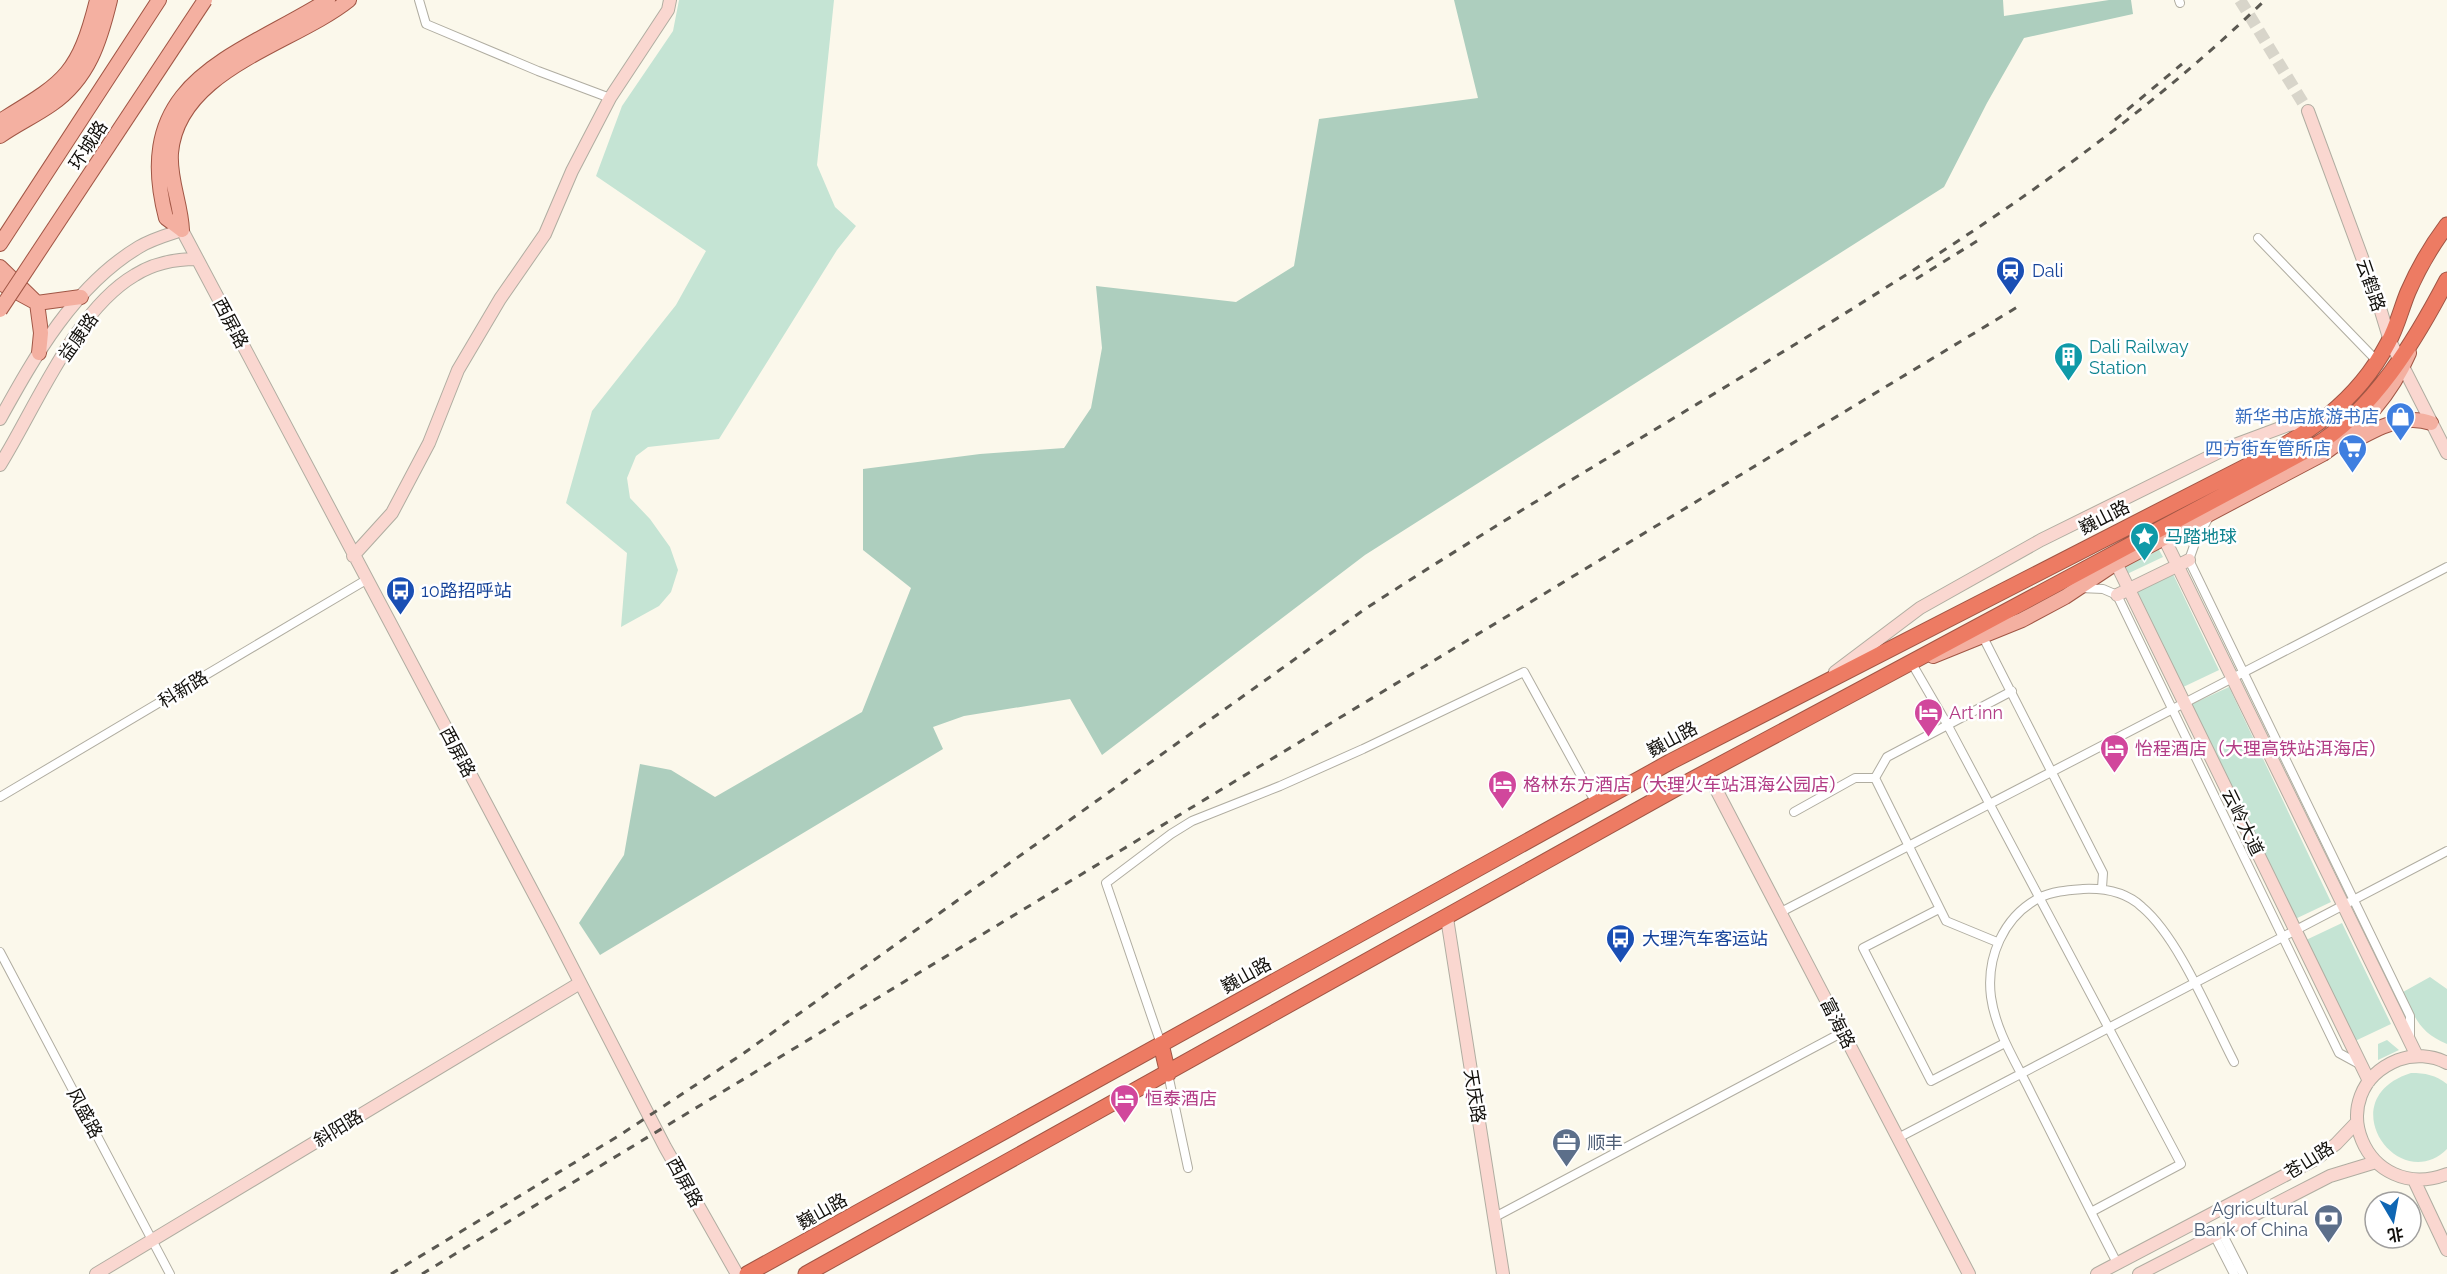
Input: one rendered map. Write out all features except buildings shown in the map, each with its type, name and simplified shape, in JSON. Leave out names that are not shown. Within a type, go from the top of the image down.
[{"type":"highway","name":"巍山路","points":[[747,1274],[1700,746],[2259,460],[2305,434],[2326,419],[2353,392],[2377,361],[2390,341],[2410,288],[2447,225]]},
{"type":"highway","name":"巍山路","points":[[806,1274],[1707,772],[2321,442],[2362,406],[2401,362],[2447,280]]},
{"type":"highway","points":[[1161,1044],[1168,1074]]},
{"type":"main road","points":[[0,121],[51,89],[71,68],[88,36],[97,0]]},
{"type":"main road","points":[[0,136],[52,104],[77,81],[96,49],[110,0]]},
{"type":"main road","name":"环城路","points":[[0,310],[205,0]]},
{"type":"main road","points":[[182,230],[166,218],[158,173],[162,134],[174,107],[192,85],[217,64],[328,0]]},
{"type":"main road","points":[[182,230],[171,157],[176,131],[186,111],[206,89],[227,72],[349,0]]},
{"type":"main road","name":"环城路","points":[[0,244],[157,2]]},
{"type":"main road","points":[[0,267],[37,303],[39,353]]},
{"type":"main road","points":[[0,283],[37,303],[81,297]]},
{"type":"main road","points":[[2298,469],[2332,448],[2360,424],[2386,394],[2401,362]]},
{"type":"main road","points":[[1911,663],[1983,637],[2030,615],[2164,538],[2393,423],[2419,419],[2431,423]]},
{"type":"street","points":[[419,0],[426,24],[538,71],[610,98]]},
{"type":"street","points":[[354,556],[392,513],[429,443],[458,370],[500,299],[545,234],[572,171],[610,98],[668,10],[670,0]]},
{"type":"street","name":"云鹤路","points":[[2308,111],[2377,298],[2390,341],[2447,453]]},
{"type":"street","name":"西屏路","points":[[182,230],[665,1147],[736,1274]]},
{"type":"street","name":"益康路","points":[[0,419],[39,353],[81,297],[137,248],[154,239],[182,230]]},
{"type":"street","points":[[2258,238],[2377,361]]},
{"type":"street","name":"益康路","points":[[0,465],[69,347],[109,295],[126,280],[145,269],[167,262],[197,259]]},
{"type":"street","points":[[1815,687],[1920,608],[2041,540],[2229,447],[2288,425],[2326,419]]},
{"type":"street","points":[[2077,589],[2096,588],[2123,592],[2183,563],[2212,514]]},
{"type":"street","points":[[2164,538],[2183,563],[2349,903],[2416,1056]]},
{"type":"street","name":"云岭大道","points":[[2116,564],[2123,592],[2184,703],[2369,1082]]},
{"type":"street","points":[[1781,912],[2447,567]]},
{"type":"street","name":"科新路","points":[[0,797],[366,580]]},
{"type":"street","points":[[2123,592],[2172,710],[2339,1053],[2361,1065]]},
{"type":"street","points":[[1983,637],[2103,873],[2102,888]]},
{"type":"street","points":[[1911,663],[1947,724],[2181,1164],[2091,1212]]},
{"type":"street","points":[[1161,1044],[1106,883],[1192,821],[1280,786],[1363,749],[1524,672],[1596,803]]},
{"type":"street","points":[[1875,778],[1887,757],[2012,691]]},
{"type":"street","name":"富海路","points":[[1707,772],[1969,1274]]},
{"type":"street","points":[[1794,812],[1855,778],[1875,778]]},
{"type":"street","points":[[1875,778],[1946,921],[1997,942]]},
{"type":"street","points":[[1898,1138],[2447,851]]},
{"type":"street","points":[[2117,1263],[2005,1043],[1991,999],[1991,963],[1997,942],[2014,918],[2040,897],[2067,890],[2102,888],[2123,895],[2141,905],[2159,922],[2234,1062]]},
{"type":"street","points":[[1940,909],[1863,948],[1932,1081],[2005,1043]]},
{"type":"street","name":"天庆路","points":[[1447,918],[1503,1274]]},
{"type":"street","name":"风盛路","points":[[0,952],[170,1274]]},
{"type":"street","name":"斜阳路","points":[[96,1274],[580,983]]},
{"type":"street","points":[[1493,1218],[1843,1032]]},
{"type":"street","points":[[2447,1063],[2429,1057],[2416,1056],[2390,1064],[2369,1082],[2359,1102],[2357,1122],[2364,1148],[2376,1162],[2396,1176],[2425,1180],[2447,1174]]},
{"type":"street","points":[[1168,1074],[1188,1168]]},
{"type":"street","name":"苍山路","points":[[2097,1274],[2316,1159],[2336,1144],[2357,1122]]},
{"type":"street","name":"苍山路","points":[[2139,1274],[2330,1176],[2376,1162]]},
{"type":"street","points":[[2414,1180],[2447,1250]]},
{"type":"street","points":[[2218,1233],[2234,1274]]},
{"type":"street","points":[[2218,1233],[2243,1274]]},
{"type":"green space","points":[[679,0],[834,0],[817,165],[835,207],[856,226],[837,250],[719,439],[648,447],[636,456],[627,478],[630,498],[650,519],[670,547],[678,570],[671,592],[659,606],[621,627],[627,553],[566,503],[592,411],[676,305],[706,251],[596,176],[622,106],[673,31]]},
{"type":"green space","points":[[1454,0],[2003,0],[2004,16],[2109,0],[2131,0],[2133,14],[2024,38],[1987,103],[1944,187],[1365,555],[1102,755],[1070,699],[964,716],[933,727],[943,749],[600,955],[579,923],[624,855],[640,764],[671,770],[715,797],[862,712],[911,588],[863,550],[863,469],[980,454],[1064,448],[1091,408],[1102,348],[1096,286],[1236,302],[1294,266],[1319,119],[1478,98]]},
{"type":"green space","points":[[2158,548],[2163,557],[2127,574],[2123,564]]},
{"type":"green space","points":[[2173,574],[2219,670],[2179,689],[2133,593]]},
{"type":"green space","points":[[2229,687],[2331,902],[2291,921],[2188,706]]},
{"type":"green space","points":[[2342,923],[2391,1024],[2355,1041],[2306,940]]},
{"type":"green space","points":[[2430,977],[2447,989],[2447,1044],[2424,1029],[2415,1017],[2403,992]]},
{"type":"green space","points":[[2387,1040],[2399,1050],[2378,1060],[2378,1044]]},
{"type":"green space","points":[[2411,1073],[2430,1075],[2447,1084],[2447,1149],[2428,1161],[2410,1161],[2393,1153],[2380,1139],[2374,1121],[2375,1103],[2387,1086]]},
{"type":"tunnel","points":[[2240,0],[2308,111]]},
{"type":"railway","points":[[391,1274],[620,1135],[744,1053],[1365,609],[1525,508],[1856,306],[1979,227],[2098,143],[2155,98],[2265,0]]},
{"type":"railway","points":[[2115,120],[2182,64]]},
{"type":"railway","points":[[1916,279],[1977,241]]},
{"type":"railway","points":[[422,1274],[2019,306]]},
{"type":"place","name":"Dali","points":[[2011,296]]},
{"type":"place","name":"Dali Railway Station","points":[[2068,382]]},
{"type":"place","name":"新华书店旅游书店","points":[[2400,442]]},
{"type":"place","name":"四方街车管所店","points":[[2352,474]]},
{"type":"place","name":"马踏地球","points":[[2144,562]]},
{"type":"place","name":"10路招呼站","points":[[400,616]]},
{"type":"place","name":"Art inn","points":[[1928,738]]},
{"type":"place","name":"怡程酒店（大理高铁站洱海店）","points":[[2114,774]]},
{"type":"place","name":"格林东方酒店（大理火车站洱海公园店）","points":[[1502,810]]},
{"type":"place","name":"大理汽车客运站","points":[[1621,964]]},
{"type":"place","name":"恒泰酒店","points":[[1124,1124]]},
{"type":"place","name":"顺丰","points":[[1566,1168]]},
{"type":"place","name":"Agricultural Bank of China","points":[[2329,1244]]}]
